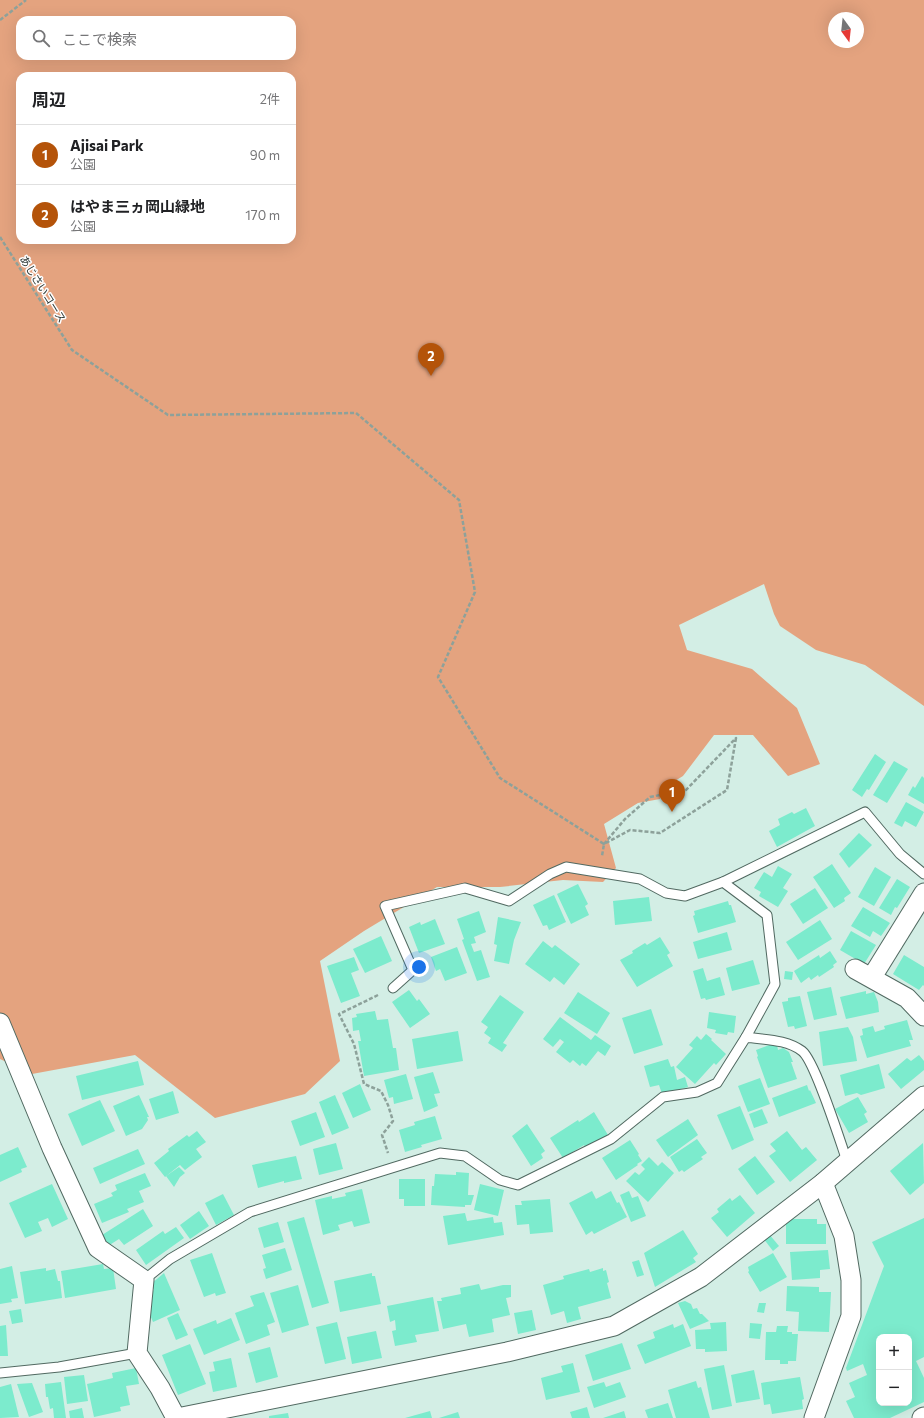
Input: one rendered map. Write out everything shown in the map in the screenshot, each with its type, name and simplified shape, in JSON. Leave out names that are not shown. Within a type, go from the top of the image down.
[{"type":"street","points":[[872,977],[924,893]]},
{"type":"street","points":[[855,969],[872,977],[906,998],[924,1016]]},
{"type":"street","points":[[0,1023],[52,1148],[98,1248],[144,1280],[137,1352],[160,1388],[176,1418],[507,1352],[614,1326],[701,1277],[823,1183],[924,1096]]},
{"type":"street","points":[[814,1418],[851,1316],[851,1280],[844,1236],[823,1183]]},
{"type":"lane","points":[[393,988],[412,970],[385,906],[465,888],[509,901],[550,874],[566,867],[640,879],[666,893],[685,896],[723,882],[866,812],[900,854],[924,874]]},
{"type":"lane","points":[[144,1280],[170,1259],[250,1212],[440,1153],[465,1156],[500,1180],[518,1184],[611,1139],[663,1097],[697,1092],[716,1083],[746,1038],[775,984],[767,915],[723,882]]},
{"type":"lane","points":[[746,1038],[786,1042],[803,1052],[813,1068],[847,1161]]},
{"type":"lane","points":[[0,1373],[59,1366],[137,1352]]},
{"type":"path","points":[[0,20],[26,0]]},
{"type":"path","name":"あじさいコース","points":[[0,237],[72,350],[168,415],[356,413],[459,500],[475,592],[438,677],[500,778],[604,844]]},
{"type":"path","points":[[599,873],[604,844],[625,819],[650,797],[686,790],[736,738],[727,790],[660,833],[630,830],[604,844]]},
{"type":"path","points":[[393,988],[339,1014],[354,1044],[364,1084],[381,1091],[388,1105],[393,1121],[382,1135],[393,1168]]},
{"type":"shaded area","points":[[0,0],[924,0],[924,706],[865,665],[816,650],[780,626],[774,614],[764,584],[679,625],[687,650],[752,669],[797,708],[820,764],[788,776],[753,735],[714,735],[683,776],[660,790],[660,799],[638,803],[604,824],[616,868],[603,882],[563,880],[500,887],[437,887],[364,931],[320,961],[340,1061],[305,1094],[215,1118],[135,1055],[32,1074],[0,1059]]},
{"type":"building","points":[[875,754],[886,762],[869,790],[867,789],[862,797],[852,790]]},
{"type":"building","points":[[894,761],[908,769],[887,803],[873,795]]},
{"type":"building","points":[[922,776],[924,778],[924,804],[908,795],[913,786],[915,788]]},
{"type":"building","points":[[906,802],[924,812],[916,827],[905,821],[902,827],[894,823]]},
{"type":"building","points":[[806,808],[815,826],[777,847],[769,831],[780,825],[778,819],[792,812],[794,814]]},
{"type":"building","points":[[859,833],[872,845],[849,868],[839,854]]},
{"type":"building","points":[[832,864],[851,893],[844,898],[845,901],[834,908],[813,877]]},
{"type":"building","points":[[778,866],[792,874],[783,888],[788,891],[778,907],[759,896],[761,892],[754,888],[764,872],[772,877]]},
{"type":"building","points":[[875,867],[891,877],[874,906],[858,897]]},
{"type":"building","points":[[897,879],[910,887],[891,915],[879,908]]},
{"type":"building","points":[[578,884],[588,904],[585,906],[589,915],[571,924],[557,894]]},
{"type":"building","points":[[815,888],[828,908],[803,924],[790,904]]},
{"type":"building","points":[[554,895],[566,922],[549,930],[547,925],[543,926],[533,905]]},
{"type":"building","points":[[649,897],[652,921],[615,925],[613,901]]},
{"type":"building","points":[[728,901],[729,905],[731,905],[736,922],[698,933],[693,916],[695,915],[694,911]]},
{"type":"building","points":[[863,907],[890,923],[881,936],[873,931],[870,937],[851,926]]},
{"type":"building","points":[[479,911],[486,932],[474,937],[476,943],[471,944],[474,952],[481,950],[490,977],[477,981],[462,940],[464,939],[457,919]]},
{"type":"building","points":[[498,917],[521,922],[514,940],[509,964],[494,961],[497,945],[494,944]]},
{"type":"building","points":[[435,919],[445,944],[419,953],[409,927],[420,922],[421,925]]},
{"type":"building","points":[[820,920],[832,939],[798,960],[786,942]]},
{"type":"building","points":[[851,931],[876,945],[864,964],[840,950]]},
{"type":"building","points":[[727,932],[732,950],[698,959],[693,942]]},
{"type":"building","points":[[381,936],[392,961],[365,973],[353,949]]},
{"type":"building","points":[[660,937],[670,953],[667,955],[673,966],[637,987],[620,960],[633,953],[632,951],[645,943],[647,945]]},
{"type":"building","points":[[543,941],[552,948],[555,945],[580,964],[564,985],[554,977],[550,982],[525,964]]},
{"type":"building","points":[[457,947],[467,973],[445,981],[440,969],[436,971],[431,957]]},
{"type":"building","points":[[830,951],[837,962],[833,965],[834,967],[819,977],[818,975],[811,980],[809,977],[801,983],[794,971],[819,955],[820,958]]},
{"type":"building","points":[[904,955],[924,967],[924,986],[923,985],[919,990],[893,974]]},
{"type":"building","points":[[354,957],[359,970],[351,973],[360,996],[341,1003],[327,966]]},
{"type":"building","points":[[753,960],[760,984],[732,991],[726,968]]},
{"type":"building","points":[[703,968],[707,981],[720,977],[725,995],[706,1000],[705,998],[701,999],[693,971]]},
{"type":"building","points":[[785,971],[793,972],[792,980],[784,979]]},
{"type":"building","points":[[831,987],[837,1015],[814,1020],[807,992]]},
{"type":"building","points":[[409,990],[417,1001],[419,999],[430,1014],[410,1028],[392,1002]]},
{"type":"building","points":[[866,991],[866,994],[874,992],[878,1002],[879,1012],[846,1019],[840,997]]},
{"type":"building","points":[[578,992],[610,1013],[597,1034],[564,1013]]},
{"type":"building","points":[[500,995],[524,1012],[503,1043],[507,1045],[502,1052],[488,1043],[491,1038],[484,1033],[488,1027],[481,1022]]},
{"type":"building","points":[[800,996],[807,1026],[795,1029],[794,1026],[788,1027],[782,1002],[788,1001],[788,998]]},
{"type":"building","points":[[651,1009],[663,1045],[634,1054],[622,1018]]},
{"type":"building","points":[[375,1011],[377,1020],[388,1019],[393,1048],[396,1048],[399,1070],[364,1076],[358,1041],[361,1041],[359,1030],[353,1031],[352,1018],[357,1017],[356,1014]]},
{"type":"building","points":[[709,1012],[736,1016],[734,1033],[728,1032],[727,1035],[715,1033],[716,1030],[707,1028]]},
{"type":"building","points":[[560,1017],[591,1040],[595,1035],[611,1046],[605,1056],[598,1051],[586,1066],[582,1063],[580,1066],[573,1060],[570,1063],[556,1052],[564,1042],[560,1039],[553,1047],[543,1039]]},
{"type":"building","points":[[907,1020],[913,1040],[909,1040],[911,1046],[867,1058],[860,1036],[863,1035],[862,1029],[873,1026],[875,1032],[885,1029],[884,1026]]},
{"type":"building","points":[[848,1027],[853,1037],[857,1061],[823,1066],[819,1032]]},
{"type":"building","points":[[458,1031],[463,1061],[417,1069],[412,1039]]},
{"type":"building","points":[[706,1034],[726,1054],[716,1065],[714,1063],[695,1084],[676,1067],[693,1048],[689,1045],[697,1036],[701,1040]]},
{"type":"building","points":[[772,1044],[777,1045],[778,1050],[783,1048],[789,1052],[797,1079],[768,1088],[756,1050]]},
{"type":"building","points":[[919,1055],[924,1061],[924,1070],[901,1089],[888,1074],[907,1058],[911,1061]]},
{"type":"building","points":[[668,1059],[671,1067],[674,1066],[677,1080],[685,1077],[688,1087],[662,1094],[659,1085],[650,1087],[644,1066]]},
{"type":"building","points":[[138,1061],[144,1085],[82,1100],[76,1076]]},
{"type":"building","points":[[879,1064],[885,1088],[861,1095],[857,1093],[845,1096],[840,1075]]},
{"type":"building","points":[[433,1072],[440,1093],[434,1094],[438,1106],[424,1112],[414,1077]]},
{"type":"building","points":[[406,1074],[413,1099],[394,1104],[393,1097],[389,1098],[384,1080]]},
{"type":"building","points":[[760,1078],[770,1104],[748,1112],[738,1086]]},
{"type":"building","points":[[360,1084],[371,1110],[353,1118],[342,1093]]},
{"type":"building","points":[[807,1085],[816,1103],[779,1117],[772,1098]]},
{"type":"building","points":[[173,1091],[179,1113],[156,1120],[149,1099]]},
{"type":"building","points":[[139,1095],[149,1117],[147,1117],[148,1120],[142,1129],[126,1136],[113,1106]]},
{"type":"building","points":[[335,1095],[349,1128],[332,1135],[319,1102]]},
{"type":"building","points":[[858,1097],[867,1112],[864,1114],[868,1122],[849,1133],[835,1109]]},
{"type":"building","points":[[100,1100],[115,1131],[82,1146],[68,1114]]},
{"type":"building","points":[[740,1106],[754,1140],[732,1150],[717,1115]]},
{"type":"building","points":[[762,1109],[768,1123],[754,1128],[749,1114]]},
{"type":"building","points":[[316,1112],[325,1137],[300,1146],[291,1121]]},
{"type":"building","points":[[594,1112],[608,1135],[586,1149],[584,1145],[563,1158],[550,1138],[578,1120],[579,1122]]},
{"type":"building","points":[[435,1116],[442,1139],[421,1145],[422,1147],[405,1152],[399,1130],[415,1125],[414,1122]]},
{"type":"building","points":[[688,1119],[698,1135],[668,1157],[656,1140]]},
{"type":"building","points":[[527,1124],[545,1151],[541,1154],[543,1158],[531,1166],[512,1136]]},
{"type":"building","points":[[197,1131],[206,1142],[196,1149],[202,1157],[185,1170],[180,1165],[165,1177],[154,1163],[169,1151],[168,1149],[187,1135],[189,1137]]},
{"type":"building","points":[[787,1131],[802,1150],[806,1147],[817,1160],[790,1182],[769,1156],[776,1151],[770,1144]]},
{"type":"building","points":[[697,1139],[707,1153],[701,1157],[703,1159],[684,1172],[682,1170],[679,1172],[670,1157]]},
{"type":"building","points":[[630,1140],[642,1161],[616,1180],[602,1158]]},
{"type":"building","points":[[336,1143],[343,1169],[319,1175],[313,1149]]},
{"type":"building","points":[[923,1143],[924,1183],[910,1195],[890,1171]]},
{"type":"building","points":[[18,1147],[27,1167],[21,1169],[22,1172],[0,1182],[0,1155]]},
{"type":"building","points":[[138,1149],[145,1164],[100,1184],[93,1168]]},
{"type":"building","points":[[296,1156],[302,1179],[284,1183],[284,1181],[258,1188],[252,1165]]},
{"type":"building","points":[[755,1156],[775,1182],[757,1195],[738,1169]]},
{"type":"building","points":[[649,1157],[658,1166],[662,1162],[674,1173],[648,1202],[626,1181],[635,1172],[639,1175],[645,1169],[641,1165]]},
{"type":"building","points":[[179,1167],[185,1173],[180,1177],[174,1187],[166,1176]]},
{"type":"building","points":[[456,1172],[469,1173],[468,1195],[474,1195],[471,1205],[465,1205],[465,1207],[431,1205],[432,1186],[434,1186],[435,1174],[456,1175]]},
{"type":"building","points":[[145,1173],[151,1186],[139,1191],[144,1202],[127,1209],[129,1212],[102,1223],[94,1204],[113,1196],[111,1193],[117,1190],[115,1185]]},
{"type":"building","points":[[399,1179],[425,1179],[425,1206],[404,1206],[404,1199],[399,1199]]},
{"type":"building","points":[[52,1184],[68,1219],[52,1227],[48,1218],[38,1222],[42,1231],[25,1238],[9,1203]]},
{"type":"building","points":[[480,1184],[504,1190],[498,1216],[474,1210]]},
{"type":"building","points":[[362,1189],[370,1223],[354,1227],[352,1221],[338,1225],[340,1230],[323,1235],[315,1200],[332,1196],[332,1199],[346,1196],[345,1193]]},
{"type":"building","points":[[592,1191],[596,1199],[611,1191],[627,1217],[594,1234],[592,1231],[586,1235],[569,1203]]},
{"type":"building","points":[[629,1191],[632,1198],[638,1196],[646,1216],[631,1222],[620,1195]]},
{"type":"building","points":[[223,1194],[234,1215],[216,1225],[205,1203]]},
{"type":"building","points":[[740,1195],[755,1213],[727,1237],[711,1218],[719,1212],[717,1209],[730,1198],[732,1201]]},
{"type":"building","points":[[550,1199],[553,1232],[530,1234],[529,1224],[517,1225],[515,1205],[522,1205],[521,1201]]},
{"type":"building","points":[[143,1209],[153,1226],[124,1245],[119,1239],[108,1246],[102,1235]]},
{"type":"building","points":[[199,1211],[209,1226],[190,1239],[180,1225]]},
{"type":"building","points":[[465,1213],[467,1221],[493,1217],[494,1223],[502,1222],[504,1235],[448,1245],[443,1216]]},
{"type":"building","points":[[304,1217],[329,1303],[312,1308],[287,1222]]},
{"type":"building","points":[[924,1218],[924,1357],[916,1361],[924,1378],[924,1402],[890,1418],[854,1418],[846,1401],[855,1397],[849,1383],[867,1375],[863,1364],[847,1371],[846,1368],[884,1266],[872,1242]]},
{"type":"building","points":[[786,1219],[817,1219],[817,1224],[826,1224],[826,1244],[786,1244]]},
{"type":"building","points":[[278,1222],[284,1242],[264,1248],[258,1228]]},
{"type":"building","points":[[176,1227],[184,1238],[146,1265],[136,1250],[163,1231],[165,1234]]},
{"type":"building","points":[[683,1230],[698,1254],[693,1258],[696,1262],[655,1287],[644,1253]]},
{"type":"building","points":[[769,1234],[779,1246],[773,1251],[763,1238]]},
{"type":"building","points":[[285,1248],[292,1270],[266,1279],[263,1269],[266,1268],[262,1255]]},
{"type":"building","points":[[828,1250],[830,1269],[820,1270],[820,1278],[792,1280],[790,1252]]},
{"type":"building","points":[[212,1253],[226,1293],[216,1296],[215,1293],[204,1297],[190,1260]]},
{"type":"building","points":[[773,1253],[787,1277],[760,1292],[748,1272],[748,1267]]},
{"type":"building","points":[[639,1260],[644,1275],[637,1277],[632,1262]]},
{"type":"building","points":[[103,1264],[104,1269],[113,1268],[116,1289],[65,1298],[61,1271]]},
{"type":"building","points":[[12,1266],[18,1298],[11,1299],[12,1302],[0,1304],[0,1269]]},
{"type":"building","points":[[46,1268],[46,1271],[55,1269],[58,1281],[60,1281],[62,1298],[25,1304],[20,1272]]},
{"type":"building","points":[[603,1268],[603,1271],[606,1270],[609,1282],[607,1283],[611,1298],[578,1307],[581,1319],[567,1323],[564,1311],[551,1315],[543,1285],[564,1279],[563,1276],[589,1269],[590,1272]]},
{"type":"building","points":[[164,1273],[180,1310],[153,1322],[148,1310],[150,1292],[154,1290],[151,1284]]},
{"type":"building","points":[[372,1273],[372,1276],[375,1276],[381,1304],[340,1312],[334,1281]]},
{"type":"building","points":[[479,1284],[481,1290],[503,1285],[511,1285],[511,1297],[506,1298],[510,1315],[492,1319],[494,1332],[469,1337],[466,1324],[443,1329],[437,1301],[442,1301],[441,1298],[461,1294],[460,1288]]},
{"type":"building","points":[[298,1285],[309,1325],[282,1333],[270,1293]]},
{"type":"building","points":[[787,1286],[819,1287],[819,1292],[831,1292],[829,1332],[798,1331],[799,1312],[786,1311]]},
{"type":"building","points":[[264,1292],[275,1322],[267,1325],[270,1335],[246,1344],[235,1313],[254,1306],[250,1296]]},
{"type":"building","points":[[433,1297],[439,1331],[415,1335],[417,1342],[395,1346],[392,1331],[396,1330],[395,1320],[390,1322],[387,1306]]},
{"type":"building","points":[[685,1301],[691,1304],[693,1309],[697,1308],[700,1314],[702,1314],[709,1321],[690,1329],[678,1303]]},
{"type":"building","points":[[759,1303],[766,1303],[764,1313],[757,1312]]},
{"type":"building","points":[[21,1309],[23,1322],[12,1324],[9,1311]]},
{"type":"building","points":[[532,1310],[536,1330],[518,1334],[514,1313]]},
{"type":"building","points":[[178,1313],[188,1335],[176,1340],[167,1318]]},
{"type":"building","points":[[231,1318],[240,1340],[204,1355],[193,1329],[216,1320],[217,1324]]},
{"type":"building","points":[[337,1322],[346,1359],[325,1364],[316,1327]]},
{"type":"building","points":[[726,1322],[727,1351],[705,1352],[705,1349],[696,1349],[695,1330],[711,1329],[710,1323]]},
{"type":"building","points":[[750,1323],[762,1324],[760,1339],[749,1338]]},
{"type":"building","points":[[673,1324],[674,1328],[683,1324],[691,1346],[645,1364],[637,1345],[655,1338],[653,1332]]},
{"type":"building","points":[[6,1325],[8,1356],[0,1356],[0,1326]]},
{"type":"building","points":[[777,1326],[788,1326],[787,1332],[798,1334],[796,1361],[788,1361],[788,1364],[780,1364],[780,1360],[765,1360],[766,1332],[776,1332]]},
{"type":"building","points":[[376,1331],[382,1358],[352,1364],[347,1337]]},
{"type":"building","points":[[622,1343],[631,1369],[593,1381],[585,1355]]},
{"type":"building","points":[[190,1344],[206,1384],[178,1395],[162,1355]]},
{"type":"building","points":[[270,1347],[278,1377],[256,1383],[248,1353]]},
{"type":"building","points":[[231,1358],[237,1387],[213,1392],[209,1372],[215,1371],[213,1362]]},
{"type":"building","points":[[573,1363],[580,1392],[546,1400],[541,1378],[563,1372],[561,1366]]},
{"type":"building","points":[[724,1365],[732,1406],[712,1410],[704,1369]]},
{"type":"building","points":[[136,1368],[139,1384],[126,1386],[130,1405],[120,1407],[121,1411],[94,1417],[87,1384],[113,1378],[112,1373]]},
{"type":"building","points":[[754,1370],[760,1399],[736,1403],[731,1375]]},
{"type":"building","points":[[84,1375],[88,1401],[67,1404],[64,1377]]},
{"type":"building","points":[[800,1377],[804,1399],[802,1400],[803,1409],[772,1414],[770,1404],[764,1405],[761,1383]]},
{"type":"building","points":[[696,1381],[698,1388],[701,1387],[710,1418],[676,1418],[668,1390]]},
{"type":"building","points":[[61,1382],[66,1418],[54,1418],[53,1408],[50,1409],[48,1397],[46,1397],[45,1384]]},
{"type":"building","points":[[604,1382],[606,1387],[620,1382],[626,1397],[594,1408],[587,1387]]},
{"type":"building","points":[[32,1383],[43,1412],[29,1417],[17,1384]]},
{"type":"building","points":[[11,1384],[19,1417],[0,1418],[0,1387]]},
{"type":"building","points":[[668,1403],[673,1418],[648,1418],[645,1410]]},
{"type":"building","points":[[587,1407],[590,1418],[572,1418],[570,1412]]},
{"type":"building","points":[[82,1408],[84,1418],[70,1418],[69,1411]]},
{"type":"building","points":[[430,1411],[432,1418],[405,1418]]},
{"type":"building","points":[[624,1411],[626,1418],[603,1418]]},
{"type":"building","points":[[458,1412],[460,1418],[439,1418]]},
{"type":"building","points":[[288,1413],[289,1418],[269,1418],[269,1416]]},
{"type":"place","name":"はやま三ヵ岡山緑地","points":[[431,376]]},
{"type":"place","name":"Ajisai Park","points":[[672,812]]}]
